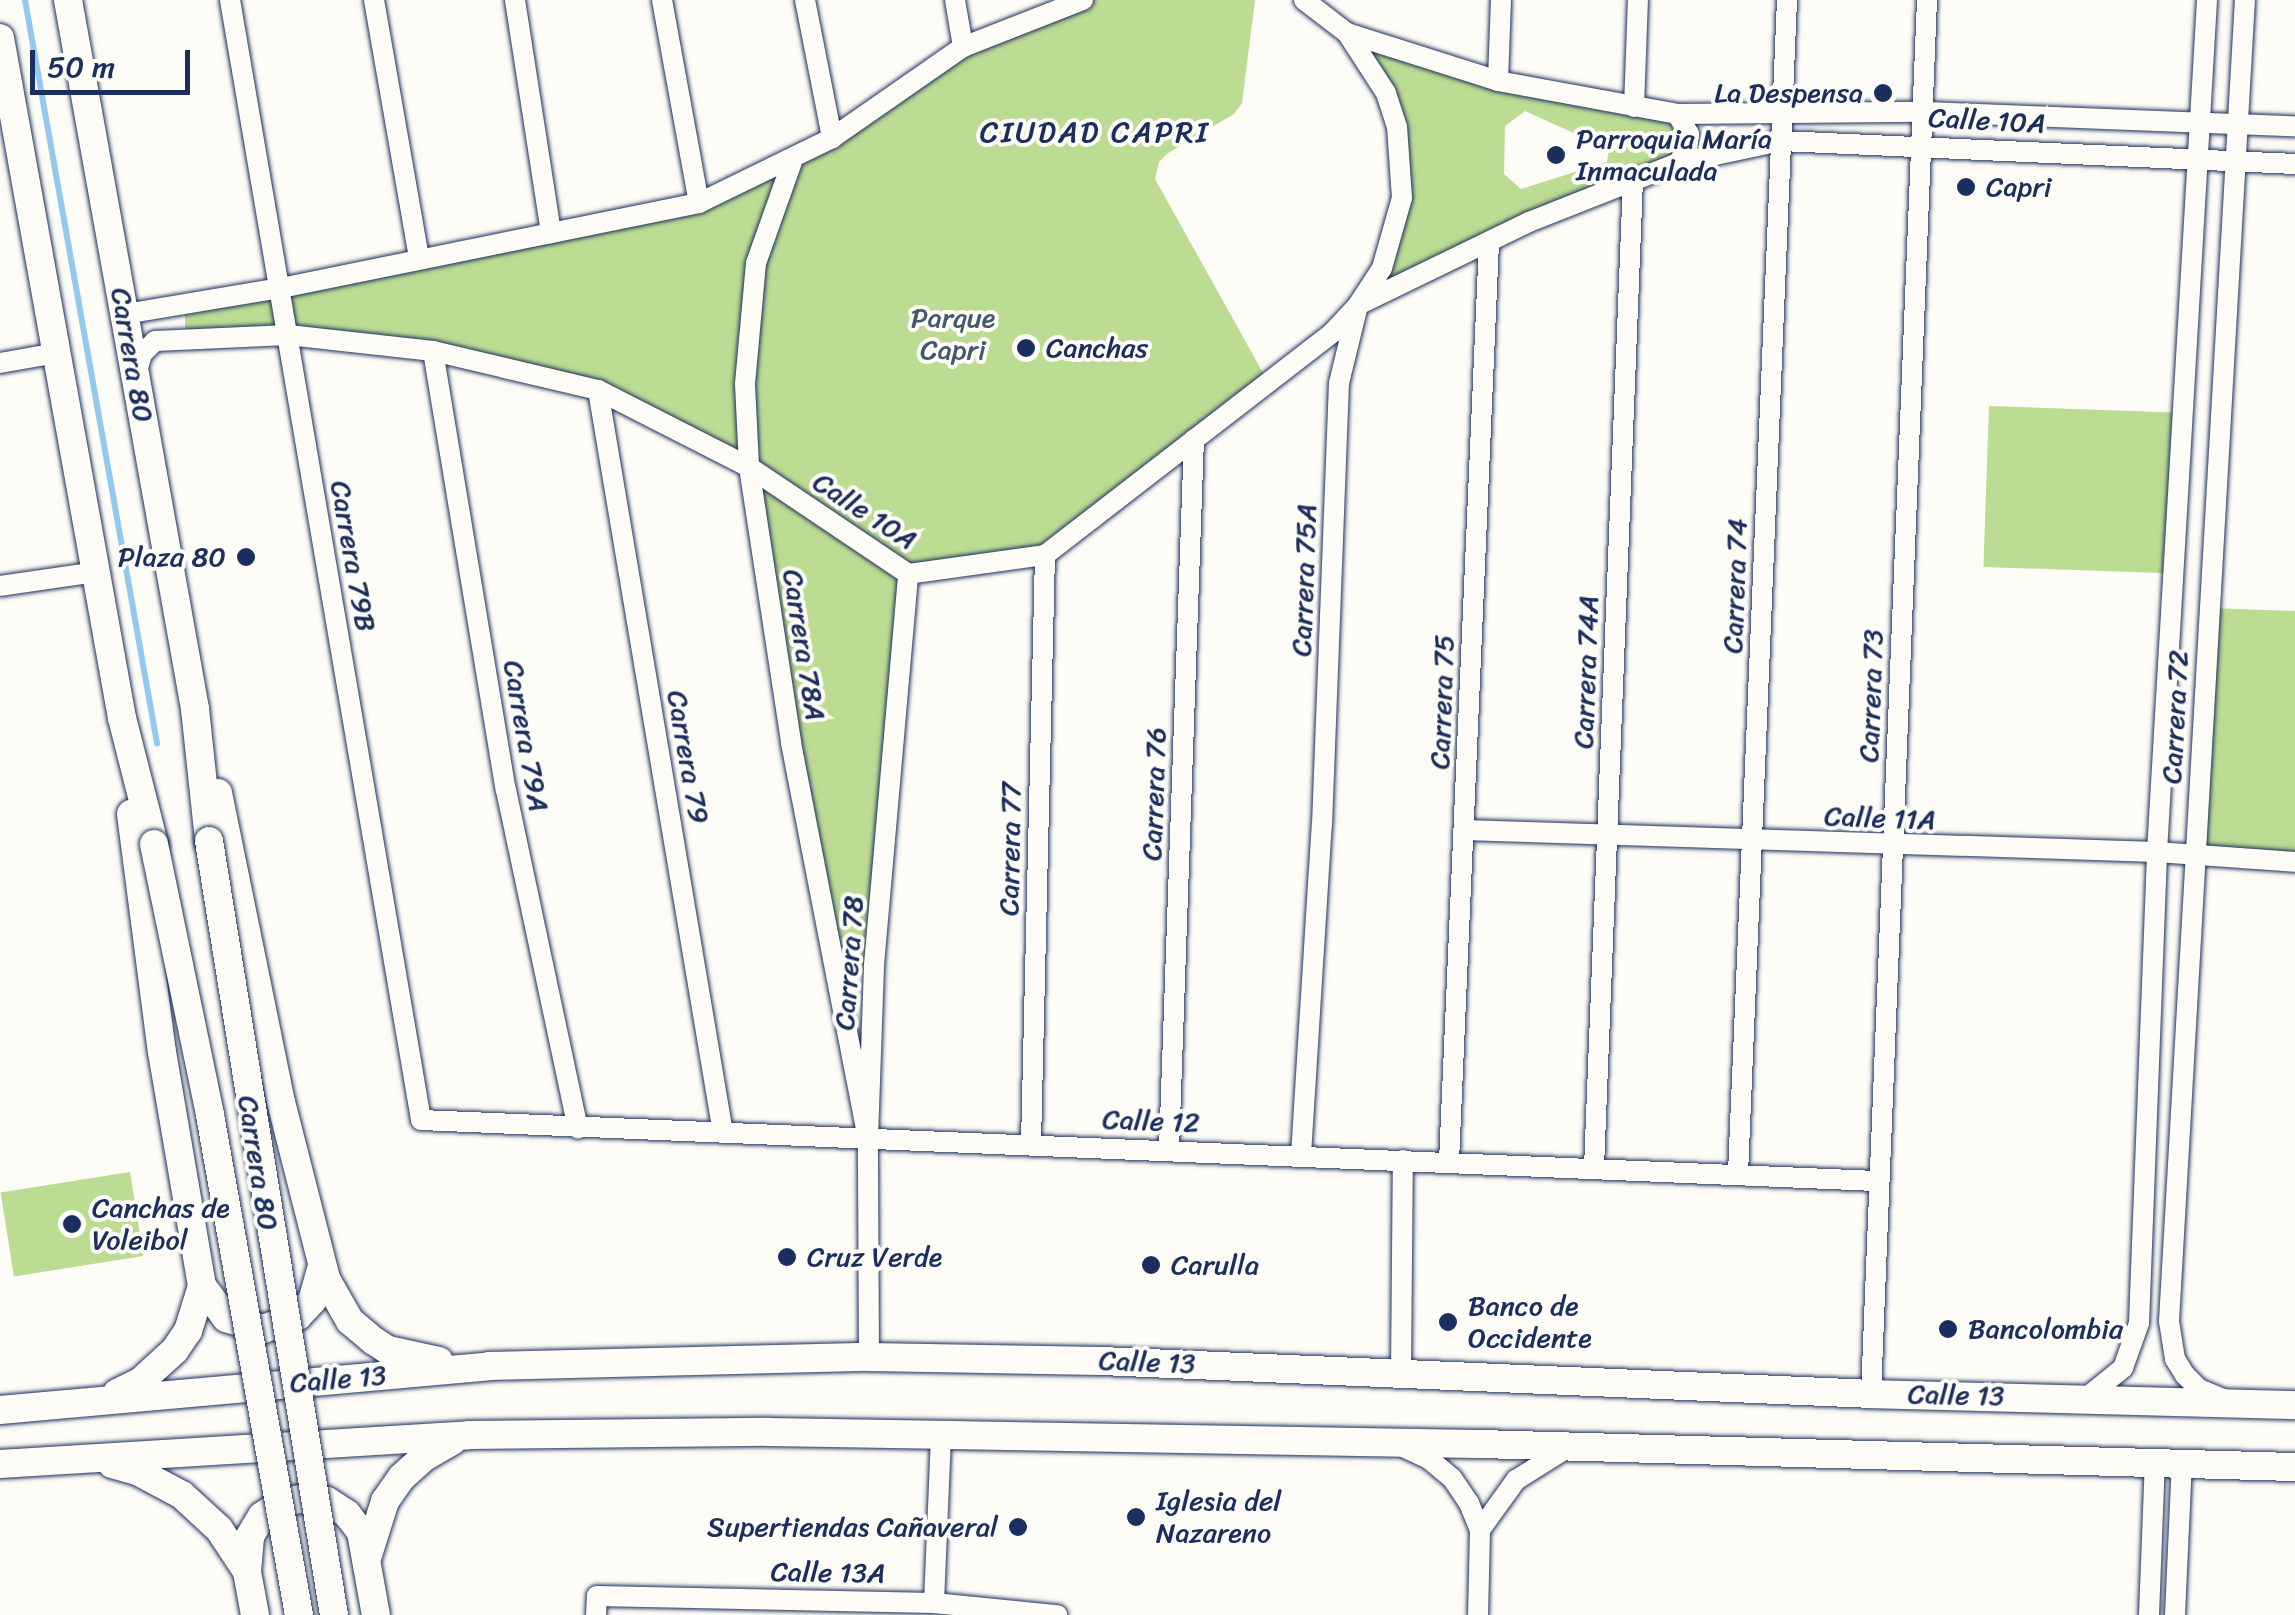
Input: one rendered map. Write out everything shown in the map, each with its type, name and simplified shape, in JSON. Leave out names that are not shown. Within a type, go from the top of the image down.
[{"type":"main road","name":"Carrera 80","points":[[68,0],[196,710],[230,841],[282,1102],[322,1264],[332,1294],[350,1321],[388,1350],[489,1366]]},
{"type":"main road","name":"Carrera 80","points":[[0,38],[8,131],[57,353],[122,718],[162,1052],[202,1286]]},
{"type":"main road","name":"Carrera 80","points":[[196,710],[208,841],[334,1615]]},
{"type":"main road","name":"Carrera 80","points":[[122,718],[154,844],[210,1115],[299,1615]]},
{"type":"main road","points":[[202,1286],[226,1318],[263,1329],[282,1325],[312,1301],[322,1264]]},
{"type":"main road","points":[[95,1400],[140,1382],[159,1367],[188,1330],[202,1286]]},
{"type":"main road","name":"Calle 13","points":[[0,1410],[489,1366],[869,1356],[1401,1372],[1870,1394],[2295,1404]]},
{"type":"main road","points":[[0,1464],[469,1435],[941,1434],[2295,1467]]},
{"type":"main road","points":[[368,1554],[385,1501],[402,1477],[434,1451],[469,1435]]},
{"type":"main road","points":[[85,1460],[137,1471],[182,1494],[220,1529],[246,1572]]},
{"type":"main road","points":[[255,1615],[246,1572],[250,1536],[262,1516],[282,1503],[304,1498],[327,1501],[347,1514],[361,1532],[376,1615]]},
{"type":"street","name":"Carrera 79B","points":[[230,0],[421,1120]]},
{"type":"street","points":[[374,0],[419,258]]},
{"type":"street","points":[[515,0],[552,233]]},
{"type":"street","points":[[662,0],[699,203]]},
{"type":"street","points":[[805,0],[832,138]]},
{"type":"street","points":[[955,0],[964,47]]},
{"type":"street","points":[[124,310],[179,306],[282,288],[699,203],[792,162],[964,47],[1083,0]]},
{"type":"street","name":"Calle 10A","points":[[1304,0],[1346,33],[1498,82],[1677,114],[1922,112],[2295,126]]},
{"type":"street","points":[[1498,82],[1501,0]]},
{"type":"street","points":[[1634,107],[1638,0]]},
{"type":"street","name":"Carrera 74","points":[[1738,1174],[1787,0]]},
{"type":"street","name":"Carrera 73","points":[[1870,1394],[1927,0]]},
{"type":"street","name":"Carrera 72","points":[[2086,1398],[2123,1368],[2138,1323],[2156,852],[2207,0]]},
{"type":"street","name":"Carrera 72","points":[[2235,1402],[2199,1389],[2175,1359],[2170,1340],[2194,857],[2245,0]]},
{"type":"street","name":"Carrera 75A","points":[[1301,1156],[1322,825],[1339,383],[1358,305],[1382,268],[1395,234],[1403,163],[1386,93],[1346,33]]},
{"type":"street","points":[[1677,114],[1689,134],[1687,150],[1678,164]]},
{"type":"street","name":"Calle 10A","points":[[136,376],[142,354],[155,342],[197,336],[288,336],[433,352],[598,390],[749,467],[908,574],[1045,555],[1332,333],[1358,305],[1529,222],[1633,178],[1678,164],[1781,140],[2295,164]]},
{"type":"street","name":"Carrera 78A","points":[[792,162],[754,279],[745,384],[749,467],[794,762],[868,1138]]},
{"type":"street","name":"Carrera 74A","points":[[1594,1168],[1633,178]]},
{"type":"street","name":"Carrera 75","points":[[1449,1162],[1489,244]]},
{"type":"street","name":"Carrera 79A","points":[[433,352],[506,790],[578,1128]]},
{"type":"street","points":[[0,363],[57,353]]},
{"type":"street","name":"Carrera 79","points":[[598,390],[723,1133]]},
{"type":"street","name":"Carrera 76","points":[[1169,1150],[1194,439]]},
{"type":"street","name":"Carrera 77","points":[[1031,1144],[1045,555]]},
{"type":"street","points":[[0,586],[96,572]]},
{"type":"street","name":"Carrera 78","points":[[869,1356],[868,1138],[874,966],[908,574]]},
{"type":"street","name":"Calle 11A","points":[[1464,830],[2156,852],[2295,862]]},
{"type":"street","name":"Calle 12","points":[[421,1120],[1879,1181]]},
{"type":"street","points":[[1401,1372],[1403,1160]]},
{"type":"street","points":[[934,1603],[941,1434]]},
{"type":"street","points":[[1390,1443],[1429,1459],[1452,1478],[1469,1502],[1480,1530],[1478,1615]]},
{"type":"street","points":[[1480,1530],[1516,1480],[1569,1447]]},
{"type":"street","points":[[2148,1615],[2168,1462]]},
{"type":"street","points":[[2168,1462],[2175,1615]]},
{"type":"street","name":"Calle 13A","points":[[597,1606],[934,1603],[1057,1615]]},
{"type":"green space","name":"Parque Capri","points":[[1083,0],[1255,0],[1242,103],[1234,114],[1168,153],[1159,162],[1155,179],[1267,380],[1045,555],[909,574],[866,970],[839,970],[749,467],[598,390],[433,351],[190,333],[185,327],[185,312],[699,203],[792,162],[963,47]]},
{"type":"green space","points":[[1347,33],[1677,114],[1687,150],[1358,305],[1395,234],[1397,127]],"holes":[[[1525,111],[1609,149],[1607,162],[1521,189],[1504,174],[1505,126]]]},
{"type":"green space","points":[[1989,406],[2180,413],[2174,574],[1983,567]]},
{"type":"green space","points":[[2209,608],[2295,611],[2295,862],[2195,857]]},
{"type":"green space","name":"Canchas de Voleibol","points":[[130,1172],[143,1256],[14,1276],[1,1192]]},
{"type":"waterway","points":[[25,0],[157,743]]},
{"type":"place","name":"La Despensa","points":[[1883,93]]},
{"type":"place","name":"Parroquia María Inmaculada","points":[[1556,155]]},
{"type":"place","name":"Capri","points":[[1966,187]]},
{"type":"place","name":"Canchas","points":[[1026,348]]},
{"type":"place","name":"Plaza 80","points":[[246,557]]},
{"type":"place","name":"Canchas de Voleibol","points":[[72,1224]]},
{"type":"place","name":"Cruz Verde","points":[[787,1257]]},
{"type":"place","name":"Carulla","points":[[1151,1265]]},
{"type":"place","name":"Banco de Occidente","points":[[1448,1322]]},
{"type":"place","name":"Bancolombia","points":[[1948,1329]]},
{"type":"place","name":"Iglesia del Nazareno","points":[[1136,1517]]},
{"type":"place","name":"Supertiendas Cañaveral","points":[[1018,1527]]},
{"type":"district","name":"CIUDAD CAPRI","points":[[1095,132]]}]
